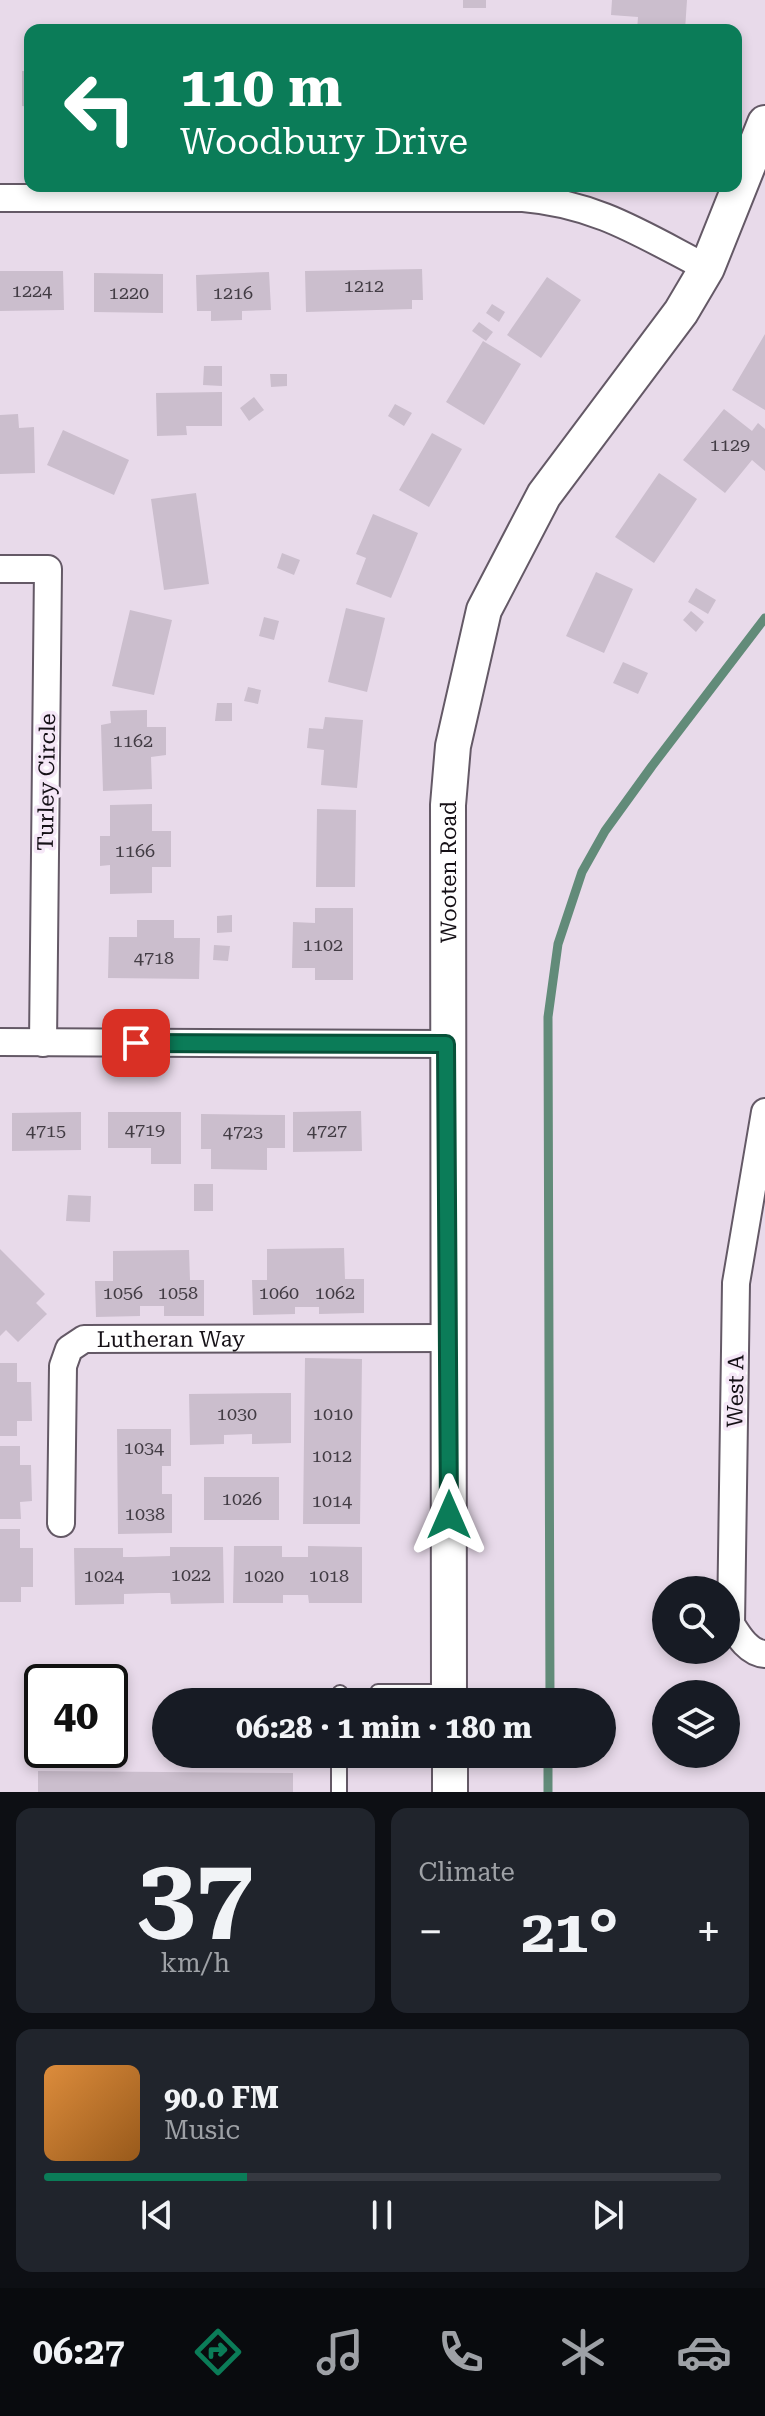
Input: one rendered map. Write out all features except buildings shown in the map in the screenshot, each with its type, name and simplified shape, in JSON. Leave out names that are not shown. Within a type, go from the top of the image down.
[{"type":"street","name":"Wooten Road","points":[[742,180],[765,123]]},
{"type":"street","name":"Wooten Road","points":[[449,1688],[446,1044],[448,805],[453,746],[484,610],[544,495],[663,336],[707,268],[737,192]]},
{"type":"street","points":[[0,198],[523,198],[564,202],[600,213],[707,268]]},
{"type":"street","name":"Turley Circle","points":[[0,569],[48,569],[43,1043]]},
{"type":"street","points":[[0,1042],[446,1044]]},
{"type":"street","name":"West A","points":[[765,1112],[736,1283],[731,1624],[741,1641],[758,1653],[765,1654]]},
{"type":"street","name":"Lutheran Way","points":[[61,1523],[63,1366],[69,1349],[84,1339],[449,1338]]},
{"type":"street","points":[[450,1768],[450,1792]]},
{"type":"lane","points":[[339,1768],[339,1792]]},
{"type":"waterway","points":[[550,1688],[548,1017],[558,944],[582,872],[605,831],[765,618]]},
{"type":"waterway","points":[[548,1768],[548,1792]]},
{"type":"route","points":[[136,1043],[446,1044],[449,1515]]}]
